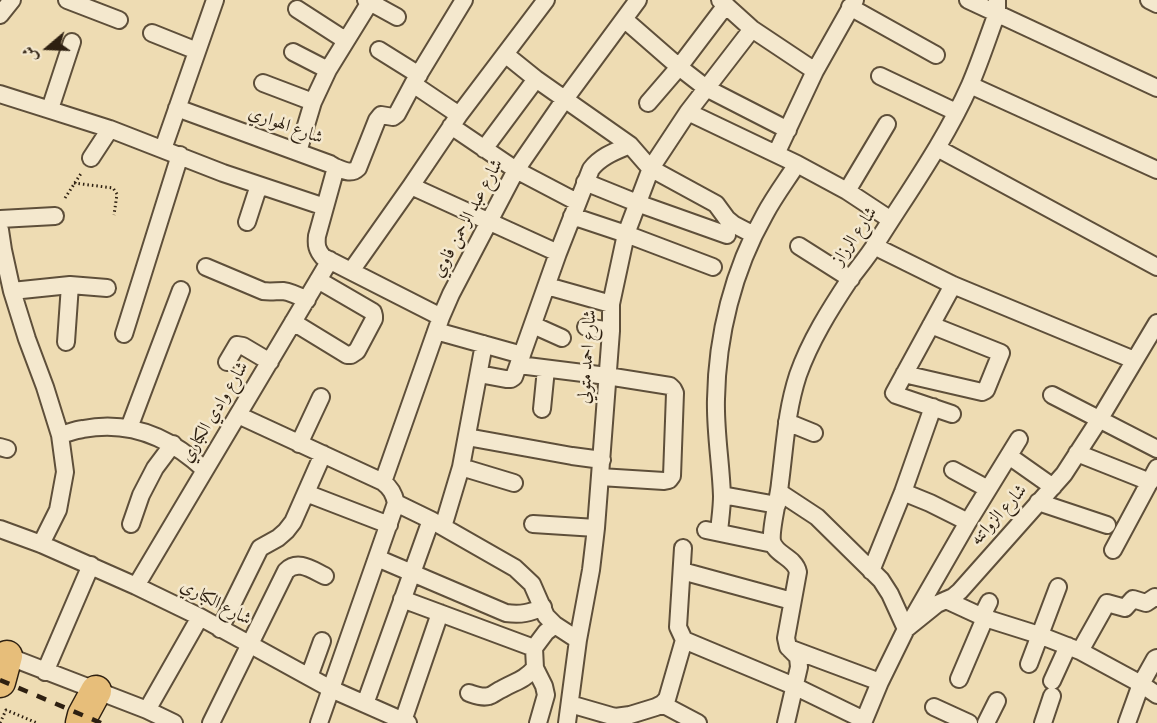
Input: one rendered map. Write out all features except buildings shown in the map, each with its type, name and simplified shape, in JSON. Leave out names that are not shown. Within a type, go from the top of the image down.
[{"type":"highway","points":[[81,723],[96,691]]},
{"type":"street","points":[[0,15],[12,0]]},
{"type":"street","points":[[67,0],[119,20]]},
{"type":"street","points":[[162,149],[215,0]]},
{"type":"street","points":[[335,167],[350,172],[358,168],[377,120],[381,115],[393,117],[397,114],[464,0]]},
{"type":"street","points":[[351,271],[455,121],[546,0]]},
{"type":"street","name":"شارع عبد الرحمن فاوي","points":[[383,482],[451,294],[489,222],[523,179],[566,99],[638,0]]},
{"type":"street","points":[[968,0],[997,6],[1157,88]]},
{"type":"street","points":[[1149,0],[1157,4]]},
{"type":"street","points":[[298,152],[313,102],[328,70],[368,1],[397,17]]},
{"type":"street","points":[[648,103],[678,67],[723,3],[752,29],[815,71]]},
{"type":"street","points":[[776,154],[815,71],[853,3],[936,55]]},
{"type":"street","name":"شارع الرزاز","points":[[773,544],[772,536],[790,404],[810,347],[850,279],[937,148],[970,85],[997,6]]},
{"type":"street","points":[[297,9],[345,40]]},
{"type":"street","points":[[624,19],[678,67],[706,88],[788,130]]},
{"type":"street","name":"شارع احمد متولي","points":[[567,723],[596,528],[611,331],[611,304],[626,234],[651,168],[688,112],[752,29]]},
{"type":"street","points":[[152,33],[197,51]]},
{"type":"street","points":[[50,109],[72,42]]},
{"type":"street","points":[[379,50],[416,80],[484,149],[523,179],[575,209],[626,234],[712,267]]},
{"type":"street","points":[[293,52],[328,70]]},
{"type":"street","points":[[505,54],[536,79],[630,145],[651,168],[716,204],[733,224],[754,235]]},
{"type":"street","points":[[880,76],[956,112]]},
{"type":"street","points":[[484,149],[536,79]]},
{"type":"street","points":[[263,83],[313,102]]},
{"type":"street","points":[[970,85],[1157,170]]},
{"type":"street","points":[[0,94],[110,129],[223,173],[325,207]]},
{"type":"street","name":"شارع الهواري","points":[[177,108],[335,167],[316,244],[323,257],[330,260]]},
{"type":"street","points":[[688,112],[797,164],[847,191],[891,220]]},
{"type":"street","points":[[847,191],[887,124]]},
{"type":"street","points":[[91,158],[110,129]]},
{"type":"street","points":[[479,374],[511,379],[514,376],[585,182],[595,164],[604,157],[630,145]]},
{"type":"street","points":[[937,148],[1157,267]]},
{"type":"street","points":[[124,334],[180,156]]},
{"type":"street","points":[[786,723],[799,667],[798,657],[788,647],[786,638],[797,567],[773,544],[712,531],[722,495],[716,400],[718,358],[726,316],[754,235],[765,213],[797,164]]},
{"type":"street","points":[[585,182],[727,235]]},
{"type":"street","points":[[247,222],[259,185]]},
{"type":"street","points":[[411,186],[558,253]]},
{"type":"street","points":[[0,219],[55,216]]},
{"type":"street","points":[[0,230],[1,252],[12,291],[60,435],[64,472],[58,510],[41,544]]},
{"type":"street","points":[[799,246],[850,279]]},
{"type":"street","points":[[874,246],[952,285],[1134,360]]},
{"type":"street","points":[[330,260],[439,324],[520,360],[546,369],[670,386],[675,393],[672,476],[669,480],[664,481],[601,468],[573,456],[467,438]]},
{"type":"street","name":"شارع وادي الكباري","points":[[136,586],[330,260]]},
{"type":"street","points":[[206,267],[263,291],[292,293],[307,300]]},
{"type":"street","points":[[293,322],[347,355],[357,351],[374,319],[373,312],[318,280]]},
{"type":"street","points":[[12,291],[70,285],[107,288]]},
{"type":"street","points":[[66,342],[70,285]]},
{"type":"street","points":[[952,285],[894,392],[894,394],[952,414]]},
{"type":"street","points":[[547,286],[611,304]]},
{"type":"street","points":[[129,428],[181,290]]},
{"type":"street","name":"شارع الزواتنه","points":[[864,721],[906,629],[938,604],[960,591],[1064,474],[1157,323]]},
{"type":"street","points":[[533,325],[562,338]]},
{"type":"street","points":[[904,374],[982,392],[986,390],[1000,352],[931,325]]},
{"type":"street","points":[[586,327],[611,331]]},
{"type":"street","points":[[365,704],[412,573],[437,524],[461,467],[484,344]]},
{"type":"street","points":[[227,362],[237,345],[243,346],[270,362]]},
{"type":"street","points":[[542,409],[546,369]]},
{"type":"street","points":[[1052,395],[1157,449]]},
{"type":"street","points":[[299,444],[321,397]]},
{"type":"street","points":[[871,571],[903,492],[933,407]]},
{"type":"street","points":[[238,415],[383,482],[393,492],[396,503],[318,723]]},
{"type":"street","points":[[787,422],[814,433]]},
{"type":"street","points":[[60,435],[106,426],[129,428],[152,434],[173,444],[205,470]]},
{"type":"street","points":[[906,629],[1019,439]]},
{"type":"street","points":[[131,524],[150,477],[173,444]]},
{"type":"street","points":[[1077,453],[1153,475],[1113,550]]},
{"type":"street","points":[[220,629],[260,548],[278,538],[293,522],[323,454]]},
{"type":"street","points":[[1008,456],[1053,487]]},
{"type":"street","points":[[461,467],[514,483]]},
{"type":"street","points":[[953,470],[988,489]]},
{"type":"street","points":[[903,492],[968,522]]},
{"type":"street","points":[[306,493],[389,525]]},
{"type":"street","points":[[722,495],[778,499],[816,517],[880,580],[890,594],[906,629]]},
{"type":"street","points":[[1038,502],[1107,525]]},
{"type":"street","points":[[396,503],[515,568],[532,584],[546,616],[578,640]]},
{"type":"street","points":[[533,524],[596,528]]},
{"type":"street","name":"شارع الكباري","points":[[0,529],[41,544],[136,586],[200,617],[331,689],[406,722]]},
{"type":"street","points":[[615,717],[630,715],[662,704],[667,699],[684,640],[678,627],[684,548]]},
{"type":"street","points":[[377,558],[506,613],[519,615],[543,607]]},
{"type":"street","points":[[212,723],[286,571],[296,564],[325,576]]},
{"type":"street","points":[[45,672],[91,565]]},
{"type":"street","points":[[682,571],[792,601]]},
{"type":"street","points":[[1029,664],[1058,587]]},
{"type":"street","points":[[1043,723],[1052,688],[1074,648],[1107,603],[1125,608],[1133,599],[1146,603],[1157,598]]},
{"type":"street","points":[[402,599],[534,648]]},
{"type":"street","points":[[946,600],[986,612],[1074,648],[1157,695]]},
{"type":"street","points":[[959,679],[986,612]]},
{"type":"street","points":[[406,722],[440,613]]},
{"type":"street","points":[[147,710],[200,617]]},
{"type":"street","points":[[538,723],[546,695],[536,668],[534,648],[546,632],[555,625]]},
{"type":"street","points":[[684,640],[795,686],[864,721]]},
{"type":"street","points":[[309,677],[322,641]]},
{"type":"street","points":[[788,647],[880,682]]},
{"type":"street","points":[[1127,723],[1141,684],[1156,658]]},
{"type":"street","points":[[2,664],[45,672],[147,710],[174,723]]},
{"type":"street","points":[[469,693],[485,697],[491,696],[520,681],[536,668]]},
{"type":"street","points":[[986,723],[997,701]]},
{"type":"street","points":[[570,704],[633,723]]},
{"type":"street","points":[[662,704],[698,723]]},
{"type":"street","points":[[934,707],[969,723]]},
{"type":"path","points":[[64,198],[91,158]]},
{"type":"path","points":[[74,183],[113,188],[117,194],[114,215]]},
{"type":"path","points":[[0,723],[6,710],[37,723]]},
{"type":"railway","points":[[0,680],[101,723]]}]
